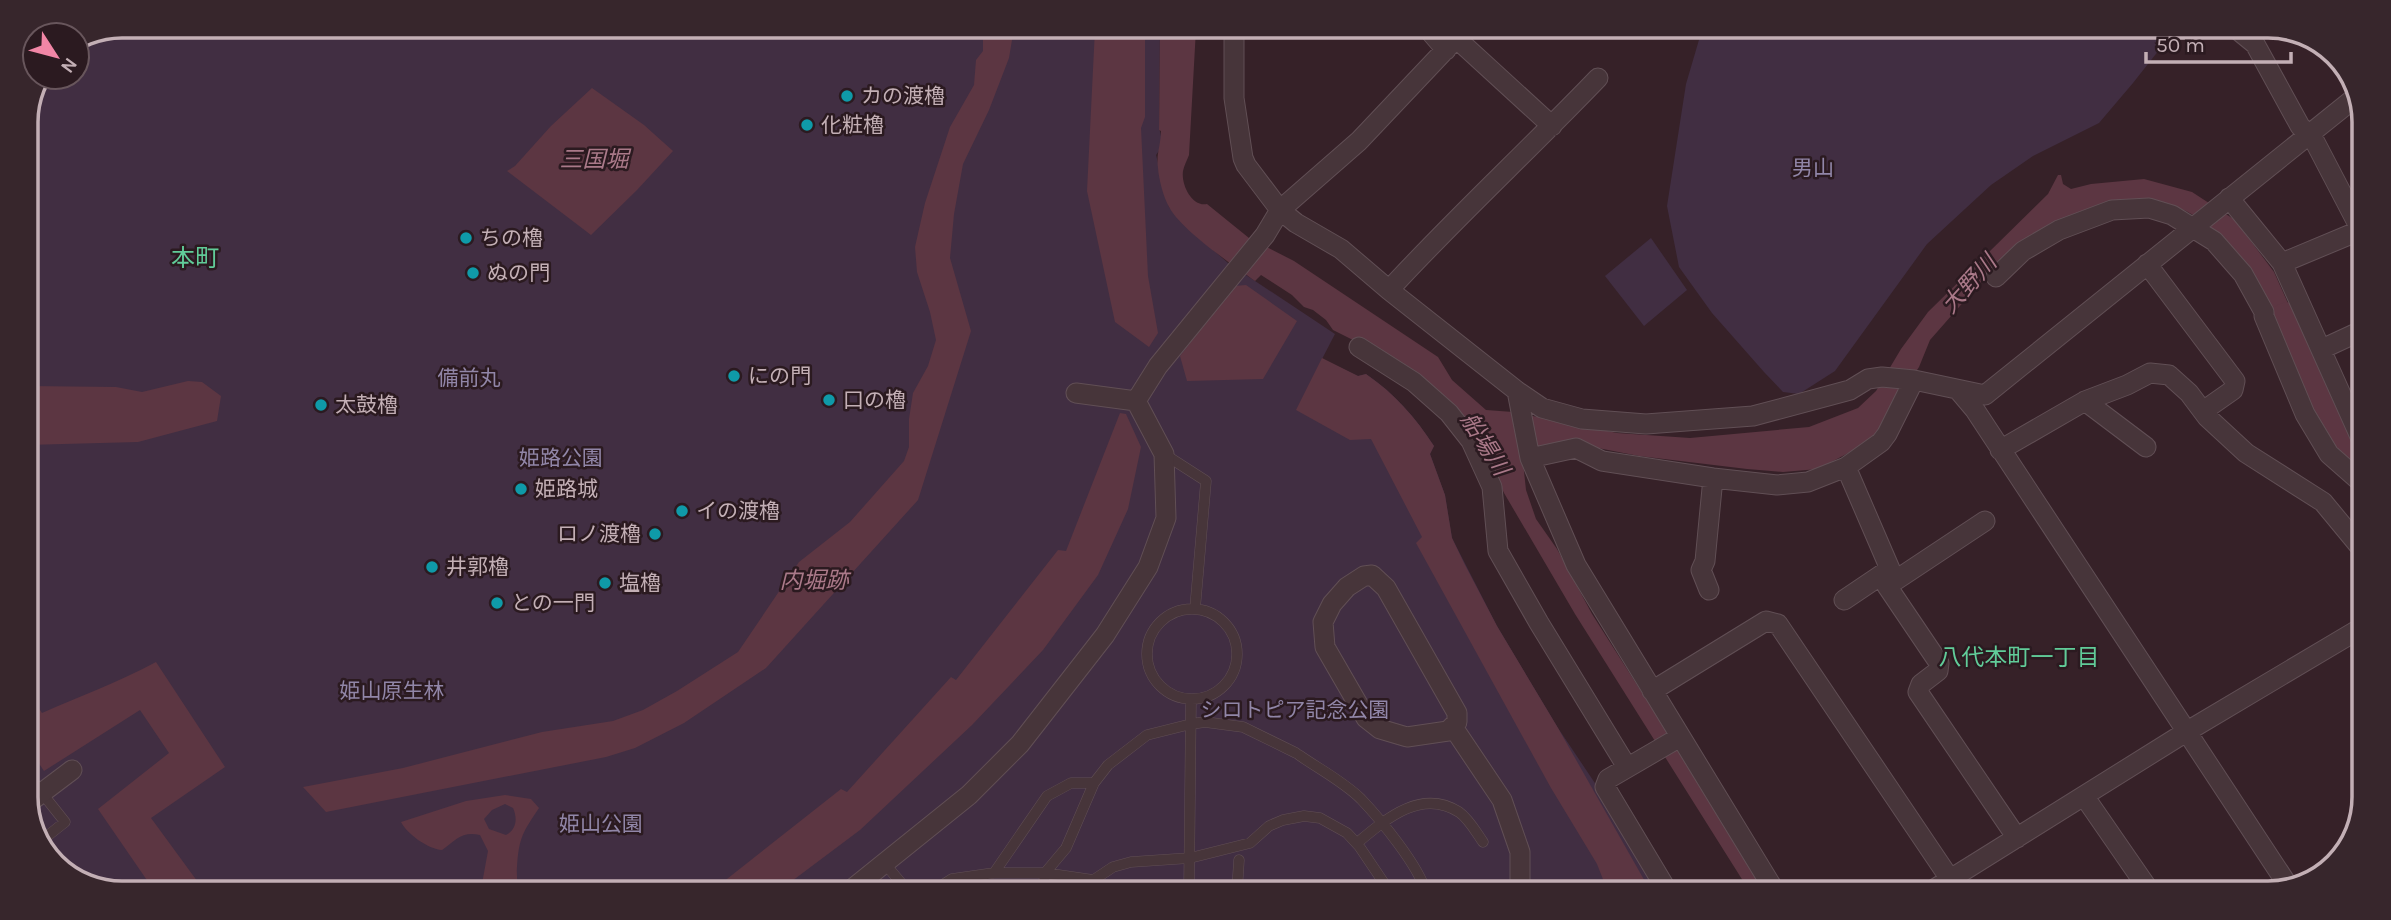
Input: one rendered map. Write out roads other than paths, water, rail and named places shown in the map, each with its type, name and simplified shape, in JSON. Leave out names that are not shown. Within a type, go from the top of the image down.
[{"type":"street","points":[[1234,39],[1234,98],[1243,158],[1245,165],[1280,209],[1296,223],[1341,249],[1389,290],[1542,408],[1582,419],[1646,424],[1753,416],[1850,390],[1868,379],[1882,377],[1914,380],[1985,395],[2350,102]]},
{"type":"street","points":[[1136,401],[1158,366],[1265,235],[1280,209],[1359,141],[1456,39],[1552,126]]},
{"type":"street","points":[[2249,39],[2255,44],[2300,126],[2315,142],[2352,214]]},
{"type":"street","points":[[1389,290],[1603,72]]},
{"type":"street","points":[[2229,198],[2282,263],[2352,418]]},
{"type":"street","points":[[1996,277],[2023,251],[2043,238],[2112,210],[2138,207],[2172,215],[2214,240],[2243,274],[2264,312],[2305,414],[2329,454],[2352,474]]},
{"type":"street","points":[[2282,263],[2352,237]]},
{"type":"street","points":[[2147,264],[2235,381],[2233,390],[2203,411]]},
{"type":"street","points":[[2322,349],[2352,335]]},
{"type":"street","points":[[1359,347],[1414,383],[1449,413],[1471,441],[1492,487],[1498,551],[1627,767]]},
{"type":"street","points":[[2000,450],[2085,401],[2150,373],[2169,375],[2258,462],[2323,502],[2352,537]]},
{"type":"street","points":[[1530,458],[1576,448],[1602,461],[1713,478],[1777,485],[1808,482],[1846,467],[1881,442],[1914,380]]},
{"type":"street","points":[[1517,391],[1530,458],[1576,565],[1769,881]]},
{"type":"street","points":[[1959,391],[1975,410],[2280,880]]},
{"type":"street","points":[[1076,393],[1136,401]]},
{"type":"street","points":[[864,881],[969,795],[1020,744],[1105,635],[1149,567],[1166,518],[1164,454],[1136,401]]},
{"type":"street","points":[[2085,401],[2146,447]]},
{"type":"street","points":[[1846,467],[1889,578],[1939,663],[1938,671],[1922,684],[1918,692],[2017,838]]},
{"type":"street","points":[[1709,590],[1701,570],[1705,561],[1713,478]]},
{"type":"street","points":[[1844,600],[1889,578],[1985,521]]},
{"type":"street","points":[[1373,575],[1379,580],[1457,713],[1457,722],[1453,727],[1448,731],[1406,737],[1380,729],[1366,718],[1325,646],[1323,622],[1332,604],[1347,587],[1364,576],[1373,575]]},
{"type":"street","points":[[1652,691],[1766,621],[1778,624],[1950,880],[2186,732],[2352,639]]},
{"type":"street","points":[[1453,727],[1502,800],[1520,852],[1520,881]]},
{"type":"street","points":[[1661,881],[1605,787],[1608,779],[1680,737]]},
{"type":"street","points":[[39,794],[72,770]]},
{"type":"street","points":[[2084,796],[2143,881]]},
{"type":"lane","points":[[1164,454],[1206,481],[1195,609]]},
{"type":"lane","points":[[1195,609],[1212,614],[1227,624],[1237,649],[1236,665],[1231,676],[1218,691],[1191,699],[1173,695],[1159,684],[1148,662],[1148,644],[1156,627],[1168,616],[1178,611],[1195,609]]},
{"type":"lane","points":[[1189,881],[1191,699]]},
{"type":"lane","points":[[1044,881],[1045,873],[1066,848],[1094,783],[1108,765],[1147,735],[1205,722],[1243,727],[1297,754],[1360,798],[1422,881]]},
{"type":"lane","points":[[994,873],[1047,796],[1071,783],[1094,783]]},
{"type":"lane","points":[[39,802],[65,822],[48,835]]},
{"type":"lane","points":[[1357,843],[1401,810],[1419,803],[1433,803],[1459,813],[1483,842]]},
{"type":"lane","points":[[949,881],[994,873],[1045,873],[1093,880],[1113,867],[1131,862],[1190,859],[1250,843],[1269,826],[1304,816],[1320,818],[1334,824],[1357,843],[1383,881]]},
{"type":"lane","points":[[1238,881],[1239,860]]},
{"type":"lane","points":[[886,865],[899,881]]},
{"type":"water","name":"内堀跡","points":[[983,39],[1012,39],[1009,58],[989,110],[963,164],[950,258],[971,331],[918,500],[766,668],[684,723],[635,748],[606,757],[326,812],[303,787],[403,768],[542,732],[613,721],[643,710],[677,691],[738,652],[799,562],[850,522],[904,461],[909,447],[913,393],[928,366],[936,340],[917,272],[915,247],[925,203],[950,127],[974,85],[976,60],[983,51]]},
{"type":"water","points":[[1095,39],[1145,39],[1145,117],[1141,128],[1148,276],[1158,333],[1149,347],[1115,322],[1087,191]]},
{"type":"water","name":"船場川","points":[[1160,39],[1195,39],[1189,155],[1183,169],[1186,188],[1192,199],[1207,204],[1249,238],[1294,261],[1438,357],[1452,380],[1486,410],[1513,412],[1617,433],[1690,438],[1809,427],[1858,408],[1876,391],[1901,349],[1928,312],[2048,194],[2058,175],[2061,175],[2063,184],[2071,189],[2091,184],[2144,179],[2192,192],[2235,220],[2274,272],[2312,357],[2300,371],[2253,277],[2221,236],[2201,220],[2177,207],[2150,202],[2003,257],[1930,340],[1919,367],[1871,441],[1818,469],[1783,472],[1747,469],[1639,456],[1567,442],[1522,453],[1526,490],[1536,519],[1557,549],[1592,614],[1761,881],[1743,881],[1575,614],[1504,493],[1485,451],[1377,352],[1333,330],[1326,320],[1313,310],[1304,307],[1292,295],[1261,275],[1255,281],[1183,225],[1168,205],[1159,177]]},
{"type":"water","name":"三国堀","points":[[592,88],[644,125],[673,151],[591,235],[507,171]]},
{"type":"water","points":[[1246,285],[1297,321],[1263,379],[1187,381],[1180,356],[1234,286]]},
{"type":"water","points":[[1322,358],[1358,376],[1366,374],[1404,407],[1419,425],[1434,446],[1430,454],[1445,495],[1452,538],[1464,563],[1497,626],[1645,881],[1604,881],[1597,864],[1551,788],[1416,543],[1422,537],[1371,439],[1350,440],[1296,410]]},
{"type":"water","points":[[188,381],[202,382],[221,396],[217,421],[138,442],[38,445],[38,386],[116,387],[142,392]]},
{"type":"water","points":[[1120,413],[1126,414],[1141,447],[1128,509],[1098,575],[1043,650],[972,725],[860,830],[792,881],[724,881],[841,789],[847,792],[951,677],[956,680],[1058,550],[1066,551]]},
{"type":"water","points":[[156,662],[225,767],[151,818],[197,881],[148,881],[98,809],[169,753],[140,710],[44,771],[39,763],[39,708],[42,713]]},
{"type":"water","points":[[505,795],[531,799],[539,808],[521,841],[517,881],[482,881],[488,851],[480,835],[464,835],[442,850],[418,840],[401,822],[466,801]],"holes":[[[505,804],[513,808],[515,824],[506,835],[489,829],[484,819],[492,810]]]},
{"type":"waterway","name":"大野川","points":[[2287,320],[2317,398],[2337,435],[2352,454]]},
{"type":"place","name":"カの渡櫓","points":[[847,96]]},
{"type":"place","name":"化粧櫓","points":[[807,125]]},
{"type":"place","name":"ちの櫓","points":[[466,238]]},
{"type":"place","name":"ぬの門","points":[[473,273]]},
{"type":"place","name":"にの門","points":[[734,376]]},
{"type":"place","name":"口の櫓","points":[[829,400]]},
{"type":"place","name":"太鼓櫓","points":[[321,405]]},
{"type":"place","name":"姫路城","points":[[521,489]]},
{"type":"place","name":"イの渡櫓","points":[[682,511]]},
{"type":"place","name":"ロノ渡櫓","points":[[655,534]]},
{"type":"place","name":"井郭櫓","points":[[432,567]]},
{"type":"place","name":"塩櫓","points":[[605,583]]},
{"type":"place","name":"との一門","points":[[497,603]]},
{"type":"district","name":"本町","points":[[195,258]]},
{"type":"district","name":"八代本町一丁目","points":[[2019,657]]},
{"type":"park label","name":"男山","points":[[1813,168]]},
{"type":"park label","name":"備前丸","points":[[469,378]]},
{"type":"park label","name":"姫路公園","points":[[561,458]]},
{"type":"park label","name":"姫山原生林","points":[[392,691]]},
{"type":"park label","name":"シロトピア記念公園","points":[[1295,710]]},
{"type":"park label","name":"姫山公園","points":[[601,824]]}]
